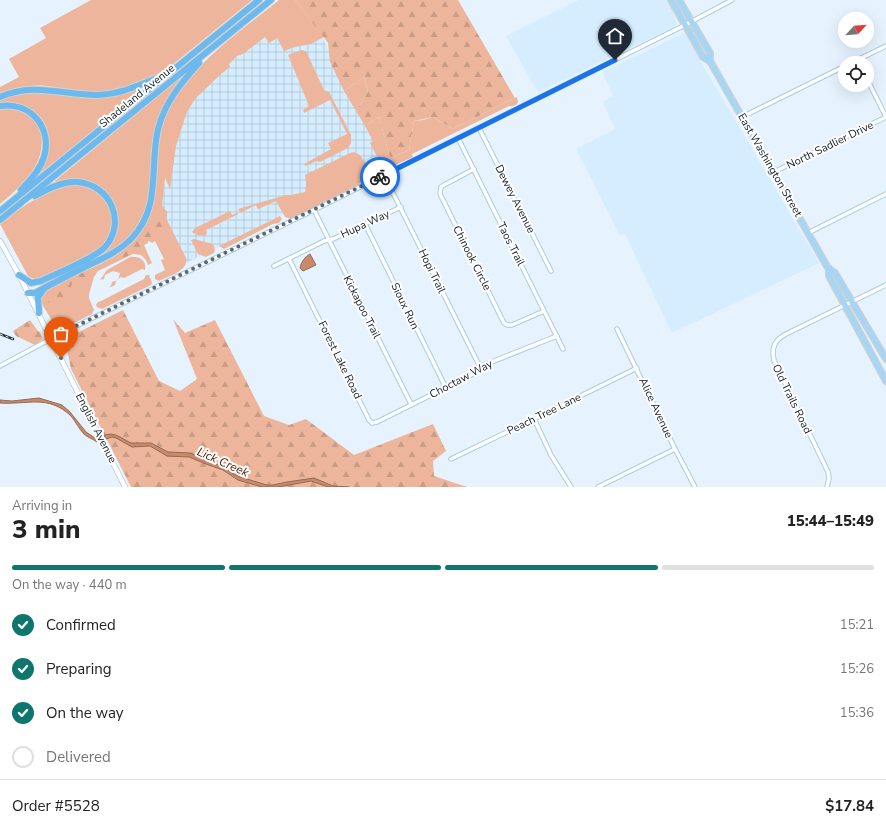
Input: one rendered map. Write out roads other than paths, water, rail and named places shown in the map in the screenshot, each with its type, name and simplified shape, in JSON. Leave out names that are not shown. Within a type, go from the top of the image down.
[{"type":"highway","name":"Shadeland Avenue","points":[[8,205],[259,0]]},
{"type":"highway","name":"Shadeland Avenue","points":[[16,207],[271,0]]},
{"type":"highway","points":[[19,275],[31,283],[43,284],[115,252],[127,243],[139,230],[147,216],[152,202],[155,144],[164,111],[180,84],[214,46]]},
{"type":"highway","points":[[0,97],[13,92],[31,89],[87,94],[114,93],[138,87],[169,73]]},
{"type":"highway","points":[[0,106],[18,107],[32,114],[42,126],[46,140],[45,153],[40,168],[1,215]]},
{"type":"highway","points":[[1,215],[47,190],[65,183],[76,182],[97,188],[106,195],[113,207],[115,219],[114,228],[110,240],[103,249],[43,284],[35,293],[28,293]]},
{"type":"highway","points":[[39,313],[38,298],[43,284]]},
{"type":"main road","name":"East Washington Street","points":[[671,0],[703,57],[710,61]]},
{"type":"main road","name":"East Washington Street","points":[[679,0],[710,53],[710,61],[808,233],[829,269],[835,273],[862,338],[886,381]]},
{"type":"main road","name":"East Washington Street","points":[[848,303],[886,359]]},
{"type":"street","points":[[0,366],[51,339],[692,22],[732,0]]},
{"type":"street","points":[[867,56],[886,46]]},
{"type":"street","points":[[742,117],[838,69]]},
{"type":"street","points":[[874,92],[886,117]]},
{"type":"street","name":"North Sadlier Drive","points":[[774,172],[886,117]]},
{"type":"street","name":"Dewey Avenue","points":[[479,128],[551,271]]},
{"type":"street","name":"Taos Trail","points":[[458,138],[564,349]]},
{"type":"street","name":"Chinook Circle","points":[[474,169],[440,187],[440,194],[504,323],[507,325],[512,325],[544,311]]},
{"type":"street","name":"Hopi Trail","points":[[384,175],[479,367]]},
{"type":"street","points":[[808,233],[886,194]]},
{"type":"street","name":"Hupa Way","points":[[329,240],[400,208]]},
{"type":"street","name":"Kickapoo Trail","points":[[314,210],[411,404]]},
{"type":"street","name":"Sioux Run","points":[[365,224],[446,388]]},
{"type":"street","name":"English Avenue","points":[[0,240],[39,313],[125,487]]},
{"type":"street","points":[[274,266],[329,240]]},
{"type":"street","name":"Forest Lake Road","points":[[289,259],[369,420],[372,423],[377,422],[411,404]]},
{"type":"street","points":[[848,303],[886,285]]},
{"type":"street","name":"Old Trails Road","points":[[827,487],[829,478],[828,472],[779,373],[772,354],[775,343],[782,336],[848,303]]},
{"type":"street","name":"Alice Avenue","points":[[617,329],[695,487]]},
{"type":"street","name":"Choctaw Way","points":[[411,404],[475,373],[479,367],[557,336]]},
{"type":"street","name":"Peach Tree Lane","points":[[451,459],[636,368]]},
{"type":"street","points":[[534,419],[551,455],[571,487]]},
{"type":"street","points":[[598,487],[675,449]]},
{"type":"railway","points":[[0,334],[13,339]]},
{"type":"water label","name":"Lick Creek","points":[[223,462]]}]
